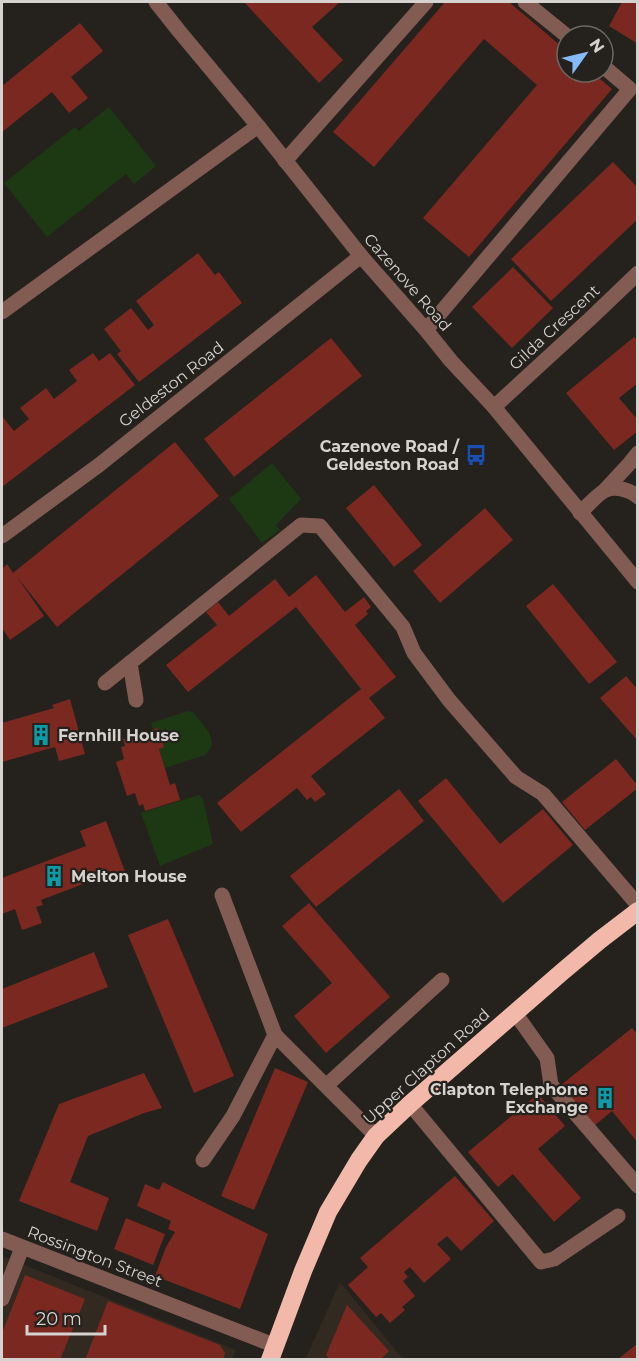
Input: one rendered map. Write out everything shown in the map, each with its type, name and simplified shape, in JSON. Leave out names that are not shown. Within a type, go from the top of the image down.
[{"type":"highway","name":"Upper Clapton Road","points":[[273,1353],[303,1271],[328,1212],[376,1136],[514,1013],[638,911]]},
{"type":"street","name":"Cazenove Road","points":[[156,2],[361,256],[451,361],[494,407],[638,582]]},
{"type":"street","points":[[285,161],[426,2]]},
{"type":"street","points":[[525,2],[555,26]]},
{"type":"street","points":[[426,330],[630,89],[615,76]]},
{"type":"street","points":[[2,312],[258,126]]},
{"type":"street","name":"Geldeston Road","points":[[2,536],[99,465],[361,256]]},
{"type":"street","name":"Gilda Crescent","points":[[494,407],[638,273]]},
{"type":"street","points":[[580,513],[605,490],[638,453]]},
{"type":"street","points":[[605,490],[618,489],[632,492],[638,498]]},
{"type":"street","points":[[105,683],[302,525],[320,526],[404,627],[414,653],[449,700],[516,777],[543,794],[638,905]]},
{"type":"street","points":[[130,663],[136,700]]},
{"type":"street","points":[[222,895],[275,1035],[376,1136]]},
{"type":"street","points":[[327,1085],[442,980]]},
{"type":"street","points":[[514,1013],[548,1058],[551,1085],[638,1186]]},
{"type":"street","points":[[203,1160],[233,1116],[275,1035]]},
{"type":"street","points":[[410,1104],[541,1262],[554,1259],[618,1216]]},
{"type":"street","name":"Rossington Street","points":[[2,1239],[273,1353]]},
{"type":"street","points":[[2,1299],[22,1248]]},
{"type":"shaded area","points":[[2,1256],[236,1350],[232,1359],[2,1359]]},
{"type":"shaded area","points":[[340,1282],[403,1359],[305,1360]]},
{"type":"green space","points":[[109,107],[156,166],[134,184],[126,174],[47,237],[4,183],[75,127],[79,131]]},
{"type":"green space","points":[[272,463],[301,499],[276,525],[280,530],[262,543],[229,499]]},
{"type":"green space","points":[[188,711],[193,712],[209,733],[212,744],[210,750],[205,755],[165,768],[159,749],[164,747],[158,728],[153,729],[151,723]]},
{"type":"green space","points":[[199,795],[203,799],[213,844],[160,866],[141,813]]},
{"type":"building","points":[[244,2],[340,2],[312,27],[343,60],[319,83]]},
{"type":"building","points":[[445,2],[509,2],[555,41],[555,84],[606,84],[612,89],[469,257],[423,218],[537,85],[484,39],[374,167],[333,132]]},
{"type":"building","points":[[622,2],[638,2],[638,44],[615,30],[615,24],[610,24]]},
{"type":"building","points":[[80,23],[103,51],[71,77],[88,98],[69,113],[52,92],[2,132],[2,86]]},
{"type":"building","points":[[613,162],[638,188],[638,219],[551,301],[511,259]]},
{"type":"building","points":[[198,253],[215,275],[219,272],[242,303],[139,382],[117,354],[121,351],[104,329],[131,308],[148,330],[154,325],[136,301]]},
{"type":"building","points":[[513,267],[553,308],[512,348],[472,307]]},
{"type":"building","points":[[634,337],[638,341],[638,383],[619,398],[638,420],[638,431],[614,450],[566,393]]},
{"type":"building","points":[[331,338],[362,376],[234,477],[204,439]]},
{"type":"building","points":[[93,353],[99,361],[110,353],[135,385],[2,487],[2,416],[14,431],[29,419],[20,408],[46,388],[54,399],[77,381],[69,370]]},
{"type":"building","points":[[175,442],[219,496],[57,627],[17,577],[44,616],[10,640],[2,628],[2,569],[7,564],[13,573]]},
{"type":"building","points":[[374,485],[422,545],[394,567],[346,508]]},
{"type":"building","points":[[485,508],[513,540],[440,603],[413,571]]},
{"type":"building","points":[[316,575],[345,612],[364,597],[371,607],[366,611],[368,614],[355,625],[396,677],[369,698],[385,718],[311,776],[326,794],[315,802],[311,797],[307,800],[297,788],[241,832],[217,803],[361,689],[296,607],[188,692],[166,665],[217,625],[206,612],[218,602],[229,616],[275,579],[289,597]]},
{"type":"building","points":[[553,584],[617,662],[589,684],[526,606]]},
{"type":"building","points":[[626,676],[638,690],[638,741],[600,698]]},
{"type":"building","name":"Fernhill House","points":[[70,699],[85,754],[59,761],[55,747],[2,762],[2,723],[54,708],[52,705]]},
{"type":"building","points":[[158,728],[164,747],[159,749],[170,785],[175,783],[180,800],[145,811],[143,804],[139,806],[135,793],[127,796],[116,762],[124,759],[121,747],[125,746],[123,739]]},
{"type":"building","points":[[616,759],[638,788],[585,830],[562,802]]},
{"type":"building","points":[[446,778],[500,844],[543,809],[573,845],[503,903],[418,801]]},
{"type":"building","points":[[399,789],[424,821],[316,907],[290,876]]},
{"type":"building","name":"Melton House","points":[[106,821],[126,874],[109,880],[107,875],[41,900],[43,905],[36,907],[42,923],[22,930],[15,909],[2,914],[2,878],[86,846],[80,831]]},
{"type":"building","points":[[309,903],[390,997],[326,1053],[294,1016],[332,983],[282,926]]},
{"type":"building","points":[[168,919],[234,1076],[194,1093],[128,935]]},
{"type":"building","points":[[94,952],[108,987],[2,1028],[2,989]]},
{"type":"building","name":"Clapton Telephone Exchange","points":[[632,1028],[638,1035],[638,1143],[612,1111],[594,1126],[561,1085]]},
{"type":"building","points":[[275,1068],[308,1082],[254,1210],[221,1196]]},
{"type":"building","points":[[144,1073],[162,1108],[88,1136],[70,1182],[109,1198],[97,1231],[19,1201],[59,1104]]},
{"type":"building","points":[[538,1094],[565,1126],[538,1149],[581,1198],[554,1222],[513,1174],[498,1187],[468,1152]]},
{"type":"building","points":[[455,1176],[494,1221],[461,1251],[447,1236],[437,1244],[451,1259],[424,1283],[410,1267],[404,1272],[408,1277],[403,1281],[415,1296],[402,1307],[405,1310],[390,1323],[381,1313],[376,1317],[348,1285],[368,1267],[360,1258]]},
{"type":"building","points":[[163,1182],[268,1234],[240,1309],[155,1276],[166,1247],[175,1232],[168,1229],[171,1221],[137,1206],[145,1184],[159,1190]]},
{"type":"building","points":[[126,1218],[165,1234],[153,1265],[114,1249]]},
{"type":"building","points":[[25,1275],[85,1299],[60,1360],[2,1360],[2,1333]]},
{"type":"building","points":[[108,1301],[220,1345],[225,1353],[223,1360],[85,1360]]},
{"type":"building","points":[[347,1305],[389,1351],[380,1360],[330,1360],[326,1355]]},
{"type":"building","points":[[638,1343],[638,1360],[617,1360]]},
{"type":"place","name":"Cazenove Road / Geldeston Road","points":[[476,455]]},
{"type":"place","name":"Fernhill House","points":[[41,735]]},
{"type":"place","name":"Melton House","points":[[54,876]]},
{"type":"place","name":"Clapton Telephone Exchange","points":[[605,1098]]}]
